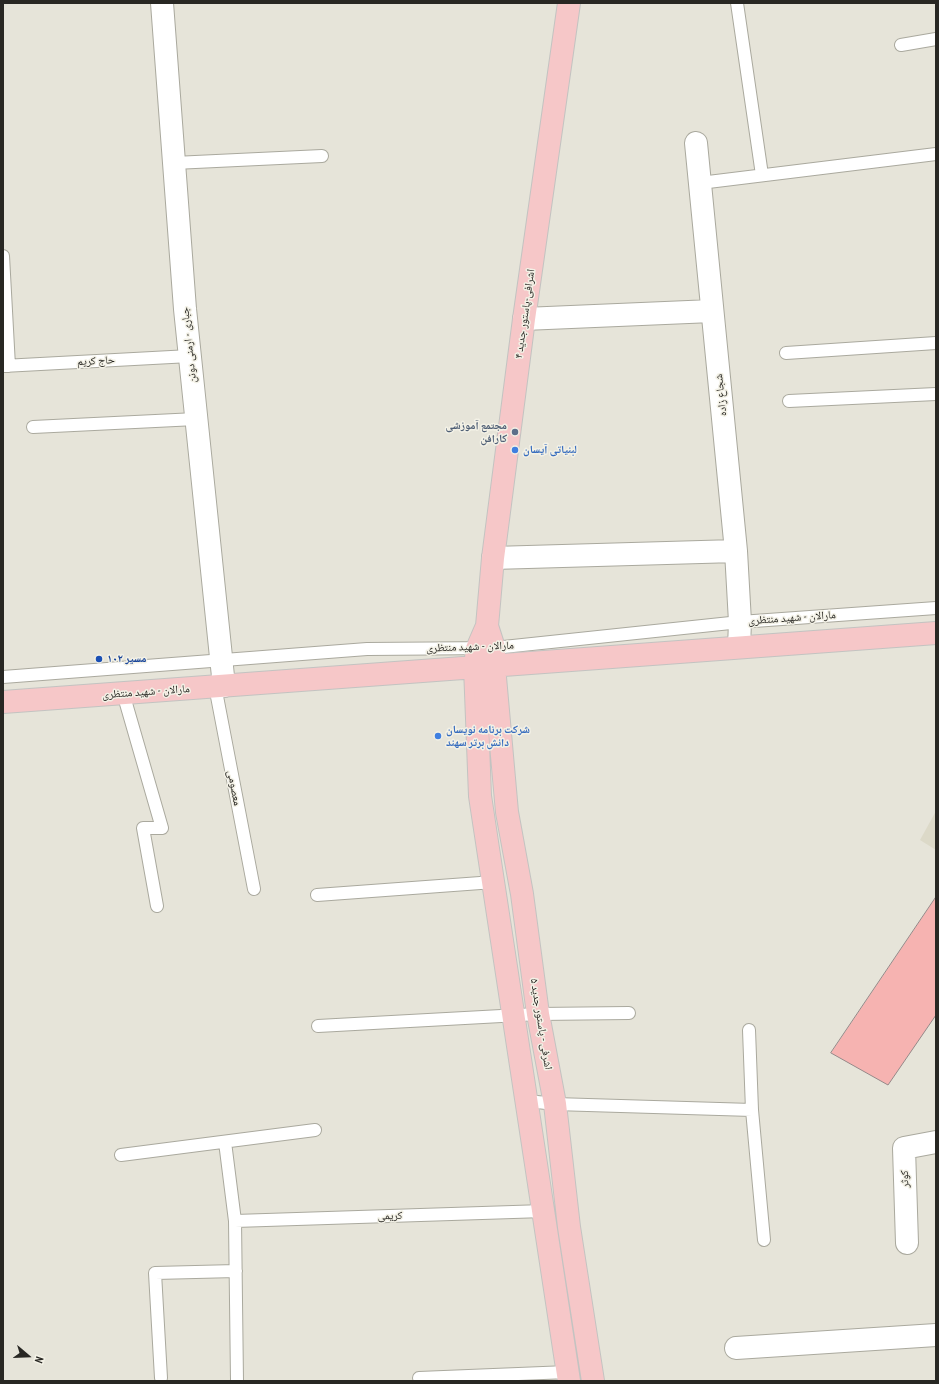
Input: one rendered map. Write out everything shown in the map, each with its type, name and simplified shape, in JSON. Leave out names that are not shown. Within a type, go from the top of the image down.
[{"type":"main road","name":"اشرافی-پاستور جدید ۴","points":[[485,658],[493,558],[524,319],[569,3]]},
{"type":"main road","name":"مارالان - شهید منتظری","points":[[3,702],[219,686],[485,658],[739,647],[936,633]]},
{"type":"main road","points":[[485,658],[480,796],[569,1376]]},
{"type":"main road","name":"اشرفی - پاستور جدید ۵","points":[[485,658],[507,812],[522,894],[538,1014],[555,1104],[569,1227],[593,1381]]},
{"type":"street","name":"جباری - ارمنی دونن","points":[[162,3],[190,356],[221,660],[219,686]]},
{"type":"street","name":"شجاع زاده","points":[[696,143],[736,551],[740,622],[739,647]]},
{"type":"street","points":[[524,319],[712,311]]},
{"type":"street","points":[[493,558],[736,551]]},
{"type":"street","name":"کوثر","points":[[907,1243],[904,1148],[936,1142]]},
{"type":"street","points":[[736,1348],[936,1335]]},
{"type":"lane","points":[[737,3],[762,175]]},
{"type":"lane","points":[[901,45],[936,39]]},
{"type":"lane","points":[[700,183],[936,154]]},
{"type":"lane","points":[[174,163],[322,156]]},
{"type":"lane","points":[[3,256],[6,366]]},
{"type":"lane","points":[[786,353],[936,343]]},
{"type":"lane","name":"حاج کریم","points":[[6,366],[190,356]]},
{"type":"lane","points":[[789,401],[936,394]]},
{"type":"lane","points":[[33,427],[196,419]]},
{"type":"lane","name":"مارالان - شهید منتظری","points":[[3,677],[367,649],[485,658],[740,622],[936,608]]},
{"type":"lane","name":"معصومی","points":[[219,686],[254,889]]},
{"type":"lane","points":[[123,693],[162,828],[143,828],[157,906]]},
{"type":"lane","points":[[317,895],[494,882]]},
{"type":"lane","points":[[318,1026],[514,1015],[629,1012]]},
{"type":"lane","points":[[749,1030],[752,1110],[764,1240]]},
{"type":"lane","points":[[528,1101],[555,1104],[752,1110]]},
{"type":"lane","points":[[121,1155],[315,1130]]},
{"type":"lane","points":[[225,1142],[235,1221],[237,1381]]},
{"type":"lane","name":"کریمی","points":[[235,1221],[544,1211]]},
{"type":"lane","points":[[161,1378],[155,1273],[236,1271]]},
{"type":"lane","points":[[420,1378],[569,1376]]},
{"type":"shaded area","points":[[936,811],[936,850],[920,840]]},
{"type":"building","points":[[936,897],[936,1015],[888,1085],[831,1053]]},
{"type":"place","name":"مجتمع آموزشی کارافن","points":[[515,432]]},
{"type":"place","name":"لبنیاتی آیسان","points":[[515,450]]},
{"type":"place","name":"مسیر ۱۰۲","points":[[99,659]]},
{"type":"place","name":"شرکت برنامه نویسان دانش برتر سهند","points":[[438,736]]}]
